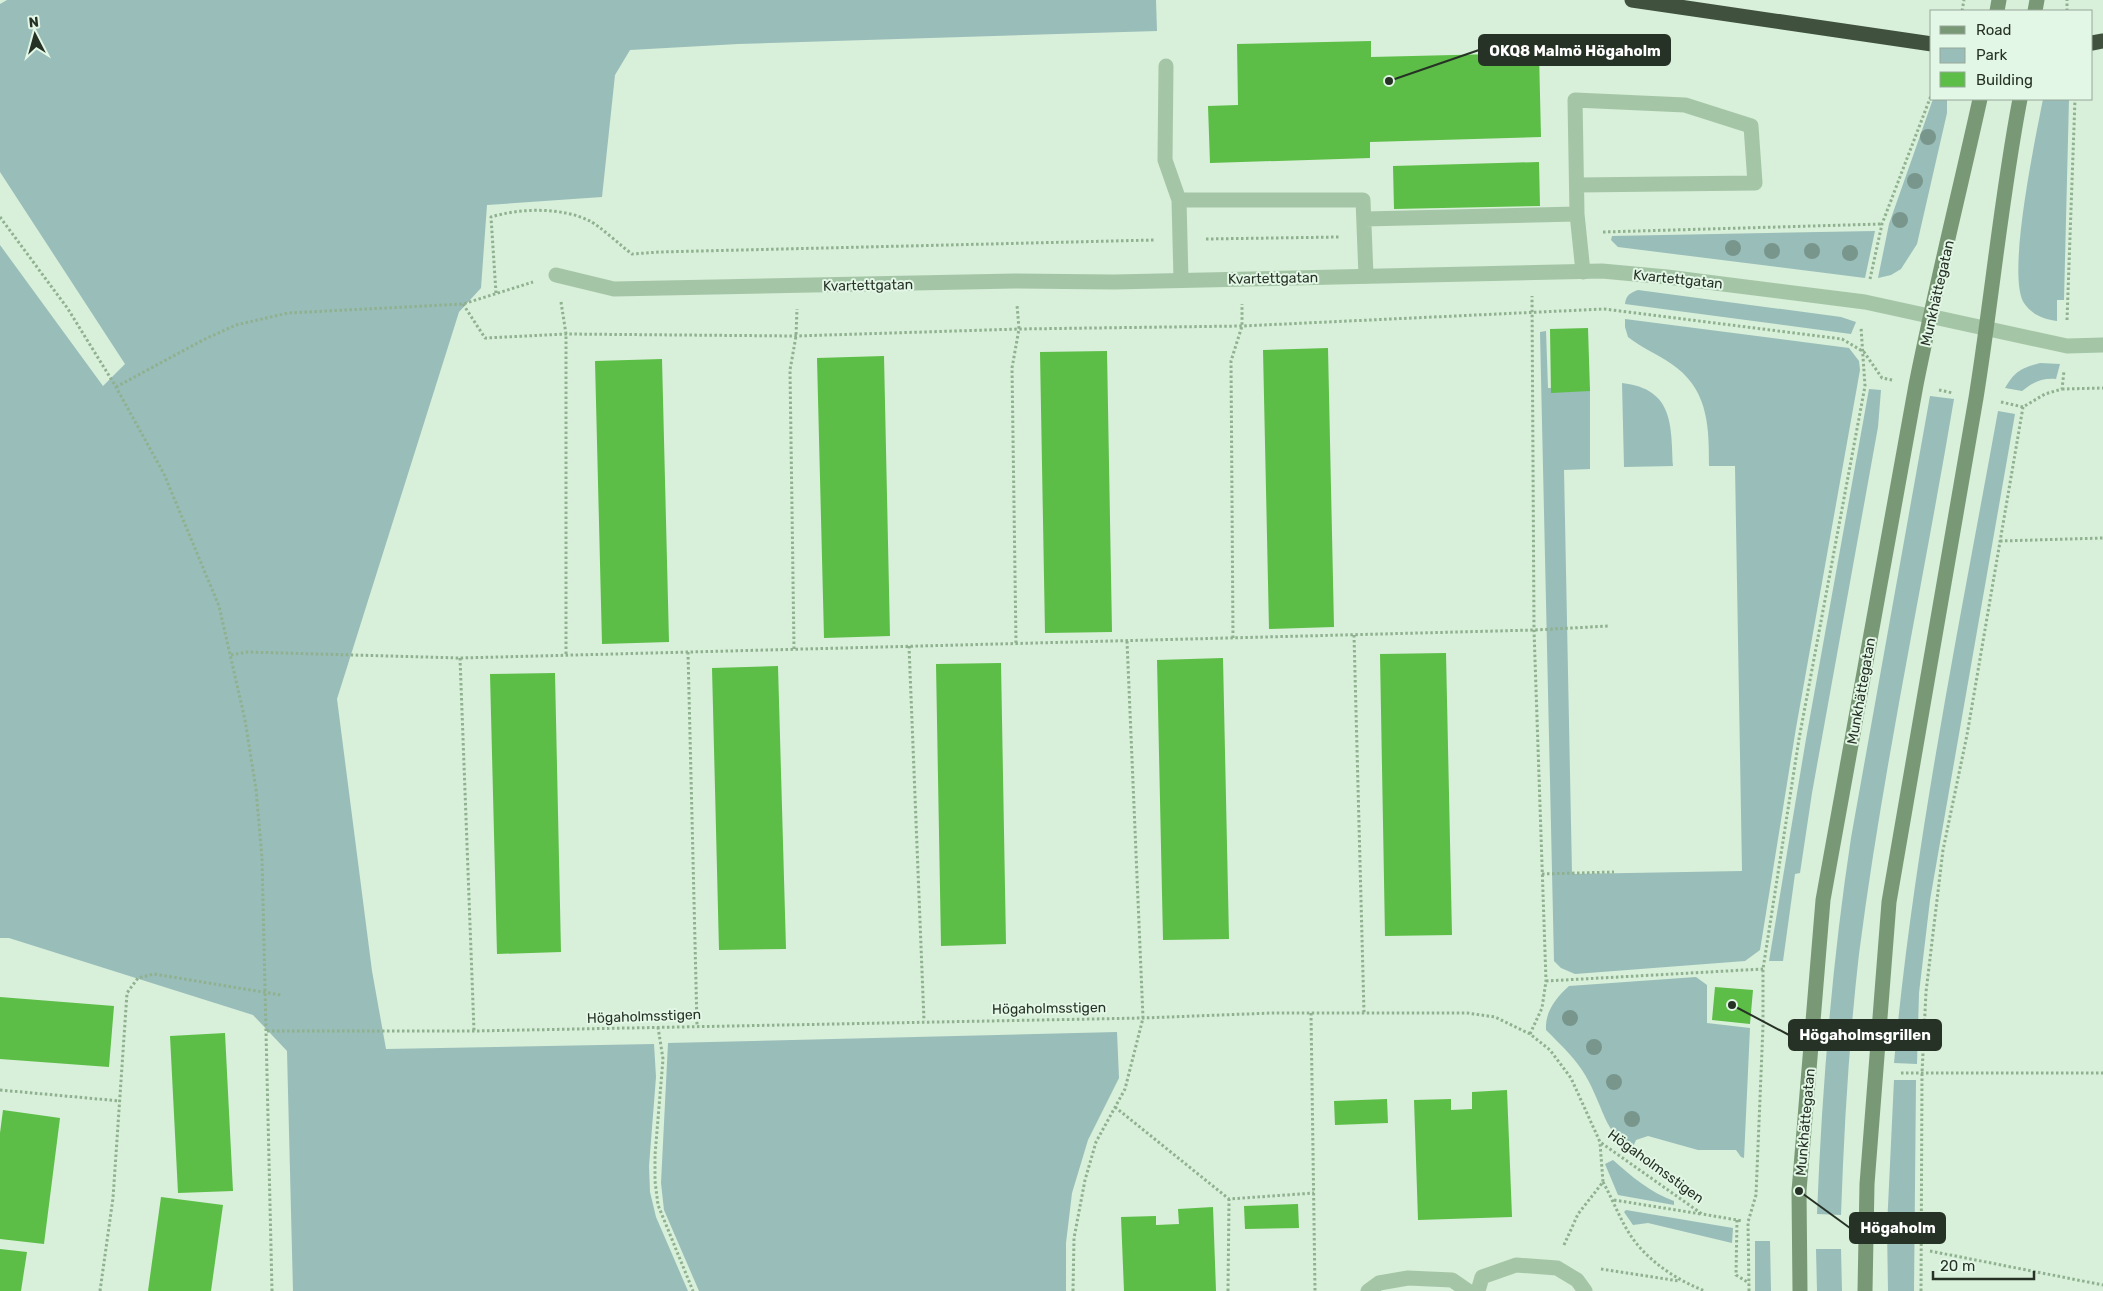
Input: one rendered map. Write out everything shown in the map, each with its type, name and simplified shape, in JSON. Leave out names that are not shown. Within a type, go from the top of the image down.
[{"type":"highway","points":[[1632,0],[1930,44]]},
{"type":"street","points":[[1166,66],[1165,160],[1180,200],[1180,280]]},
{"type":"street","points":[[1577,184],[1755,183],[1751,126],[1685,105],[1575,100],[1577,184],[1578,214],[1584,272]]},
{"type":"street","name":"Munkhättegatan","points":[[1800,1291],[1799,1191],[1823,900],[1916,385],[1930,315],[1951,232],[1980,100]]},
{"type":"street","points":[[1865,1291],[1868,1184],[1889,902],[1976,398],[1987,328],[2008,161],[2020,100]]},
{"type":"street","points":[[1180,200],[1363,200],[1366,276]]},
{"type":"street","points":[[1364,219],[1578,214]]},
{"type":"street","name":"Kvartettgatan","points":[[556,275],[614,289],[1584,272],[1667,277],[1865,302],[2066,346],[2103,345]]},
{"type":"street","points":[[1478,1291],[1482,1277],[1516,1265],[1557,1268],[1577,1280],[1585,1291]]},
{"type":"street","points":[[1368,1291],[1379,1283],[1408,1278],[1452,1280],[1468,1291]]},
{"type":"path","points":[[1749,1291],[1748,1222],[1756,1195],[1763,1026],[1763,969],[1798,748],[1865,386],[1864,352],[1860,333],[1865,302],[1882,224],[1930,98]]},
{"type":"path","points":[[2062,389],[2066,346],[2075,100]]},
{"type":"path","points":[[496,293],[491,217],[510,211],[556,211],[590,221],[632,254],[1365,237]]},
{"type":"path","points":[[0,218],[68,309],[116,387],[164,474],[219,606],[246,720],[256,789],[262,858],[272,1291]]},
{"type":"path","points":[[1579,232],[1882,224]]},
{"type":"path","points":[[1530,1034],[1542,1008],[1546,981],[1534,630],[1533,273]]},
{"type":"path","points":[[116,387],[203,340],[236,325],[288,313],[463,304],[556,275],[566,334],[566,655]]},
{"type":"path","points":[[1233,638],[1231,361],[1242,326],[1241,279]]},
{"type":"path","points":[[1015,282],[1019,328],[1012,368],[1016,643]]},
{"type":"path","points":[[794,649],[790,370],[796,336],[798,286]]},
{"type":"path","points":[[463,304],[486,338],[566,334],[796,336],[1019,328],[1242,326],[1604,309],[1842,339],[1864,352],[1882,378],[2023,407],[2045,394],[2062,389],[2103,388]]},
{"type":"path","points":[[1922,1291],[1922,1073],[1926,992],[1943,850],[1967,735],[2023,407]]},
{"type":"path","points":[[2000,541],[2103,538]]},
{"type":"path","points":[[231,655],[247,652],[460,658],[1534,630],[1609,626]]},
{"type":"path","points":[[1354,635],[1364,1013]]},
{"type":"path","points":[[1073,1291],[1074,1238],[1085,1180],[1096,1142],[1124,1089],[1143,1018],[1127,641]]},
{"type":"path","points":[[909,646],[924,1021]]},
{"type":"path","points":[[688,652],[697,1025]]},
{"type":"path","points":[[460,658],[474,1030]]},
{"type":"path","points":[[1542,874],[1614,872]]},
{"type":"path","points":[[1546,981],[1763,969]]},
{"type":"path","points":[[100,1291],[113,1198],[127,993],[138,978],[154,974],[282,995]]},
{"type":"path","points":[[1311,1013],[1315,1291]]},
{"type":"path","name":"Högaholmsstigen","points":[[267,1031],[658,1027],[1311,1013],[1467,1013],[1495,1017],[1530,1034],[1550,1050],[1571,1078],[1600,1142],[1702,1214],[1742,1221]]},
{"type":"path","points":[[658,1027],[663,1059],[655,1155],[655,1181],[658,1205],[693,1291]]},
{"type":"path","points":[[1876,1072],[2103,1073]]},
{"type":"path","points":[[0,1090],[120,1101]]},
{"type":"path","points":[[1115,1107],[1229,1199],[1314,1193]]},
{"type":"path","points":[[1600,1142],[1602,1182],[1630,1234],[1655,1262],[1681,1281],[1705,1291]]},
{"type":"path","points":[[1557,1268],[1566,1239],[1578,1214],[1602,1182]]},
{"type":"path","points":[[1228,1291],[1229,1199]]},
{"type":"path","points":[[1613,1200],[1702,1214]]},
{"type":"path","points":[[1737,1220],[1736,1275],[1749,1283]]},
{"type":"path","points":[[1930,1251],[2103,1285]]},
{"type":"path","points":[[1598,1269],[1681,1281]]},
{"type":"green space","points":[[7,0],[1156,0],[1157,31],[738,44],[630,50],[615,75],[602,197],[487,205],[481,288],[459,312],[337,699],[372,971],[386,1049],[654,1044],[656,1077],[649,1166],[650,1192],[656,1217],[688,1291],[293,1291],[287,1051],[253,1015],[9,938],[0,938],[0,245],[103,386],[125,364],[0,172],[0,4]]},
{"type":"green space","points":[[1933,100],[1947,100],[1947,113],[1917,244],[1901,269],[1891,275],[1878,278],[1889,224]]},
{"type":"green space","points":[[2043,100],[2069,100],[2064,300],[2057,300],[2057,321],[2043,318],[2031,311],[2024,303],[2019,288],[2020,236],[2029,172]]},
{"type":"green space","points":[[1875,231],[1865,278],[1618,247],[1611,240],[1612,236]]},
{"type":"green space","points":[[1638,290],[1841,317],[1856,322],[1851,334],[1625,304],[1626,298]]},
{"type":"green space","points":[[1625,319],[1849,348],[1859,361],[1860,370],[1796,728],[1760,950],[1745,961],[1575,974],[1561,968],[1554,961],[1540,332],[1546,331],[1548,388],[1590,387],[1590,469],[1564,470],[1572,874],[1742,871],[1735,466],[1709,466],[1709,439],[1705,413],[1696,389],[1677,368],[1628,337]]},
{"type":"green space","points":[[2040,363],[2060,364],[2056,379],[2038,381],[2022,391],[2005,388],[2019,371]]},
{"type":"green space","points":[[1622,383],[1639,387],[1652,393],[1660,401],[1670,423],[1673,466],[1624,467]]},
{"type":"green space","points":[[1869,389],[1881,390],[1878,427],[1812,793],[1800,873],[1795,874],[1783,961],[1769,961],[1806,739]]},
{"type":"green space","points":[[1930,396],[1954,399],[1891,745],[1859,954],[1847,1084],[1841,1215],[1817,1214],[1829,1026],[1844,885]]},
{"type":"green space","points":[[1998,411],[2015,414],[1930,900],[1919,993],[1917,1064],[1894,1063],[1913,899],[1925,817]]},
{"type":"green space","points":[[1696,977],[1707,985],[1707,1023],[1750,1028],[1744,1158],[1736,1150],[1698,1150],[1648,1136],[1636,1140],[1633,1147],[1636,1156],[1666,1180],[1639,1161],[1616,1137],[1586,1076],[1570,1054],[1546,1030],[1546,1023],[1552,1005],[1569,986]]},
{"type":"green space","points":[[1117,1032],[1119,1078],[1088,1140],[1072,1193],[1066,1243],[1066,1291],[699,1291],[664,1210],[661,1183],[668,1043]]},
{"type":"green space","points":[[1894,1080],[1916,1080],[1914,1291],[1888,1291],[1887,1227]]},
{"type":"green space","points":[[1613,1160],[1649,1189],[1674,1201],[1674,1205],[1618,1195],[1605,1164]]},
{"type":"green space","points":[[1626,1210],[1733,1228],[1732,1243],[1648,1223],[1633,1225],[1624,1212]]},
{"type":"green space","points":[[1755,1241],[1770,1241],[1771,1291],[1755,1291]]},
{"type":"green space","points":[[1816,1249],[1841,1249],[1842,1291],[1817,1291]]},
{"type":"building","points":[[1371,41],[1371,57],[1539,53],[1541,137],[1370,142],[1370,158],[1210,163],[1208,106],[1238,105],[1237,44]]},
{"type":"building","points":[[1539,162],[1540,206],[1394,209],[1393,166]]},
{"type":"building","points":[[1588,328],[1590,391],[1551,393],[1550,329]]},
{"type":"building","points":[[1328,348],[1334,627],[1269,629],[1263,350]]},
{"type":"building","points":[[1107,351],[1112,632],[1045,633],[1040,352]]},
{"type":"building","points":[[884,356],[890,636],[824,638],[817,358]]},
{"type":"building","points":[[662,359],[669,642],[602,644],[595,361]]},
{"type":"building","points":[[1446,653],[1452,935],[1385,936],[1380,654]]},
{"type":"building","points":[[1223,658],[1229,939],[1163,940],[1157,660]]},
{"type":"building","points":[[1001,663],[1006,944],[941,946],[936,664]]},
{"type":"building","points":[[778,666],[786,949],[719,950],[712,668]]},
{"type":"building","points":[[555,673],[561,952],[497,954],[490,674]]},
{"type":"building","points":[[1715,987],[1753,990],[1750,1024],[1712,1020]]},
{"type":"building","points":[[0,997],[114,1006],[109,1067],[0,1059]]},
{"type":"building","points":[[225,1033],[233,1191],[178,1193],[170,1036]]},
{"type":"building","points":[[1507,1090],[1512,1217],[1418,1220],[1414,1100],[1451,1099],[1451,1110],[1472,1109],[1472,1092]]},
{"type":"building","points":[[1387,1099],[1388,1123],[1335,1125],[1334,1101]]},
{"type":"building","points":[[3,1110],[60,1118],[44,1244],[0,1239],[0,1133]]},
{"type":"building","points":[[161,1197],[223,1205],[211,1291],[148,1291]]},
{"type":"building","points":[[1298,1204],[1299,1228],[1245,1229],[1244,1206]]},
{"type":"building","points":[[1213,1207],[1216,1291],[1124,1291],[1121,1217],[1156,1216],[1156,1225],[1179,1224],[1178,1209]]},
{"type":"building","points":[[0,1249],[27,1252],[21,1291],[0,1291]]},
{"type":"place","name":"OKQ8 Malmö Högaholm","points":[[1389,81]]},
{"type":"place","name":"Högaholmsgrillen","points":[[1732,1005]]},
{"type":"place","name":"Högaholm","points":[[1799,1191]]}]
